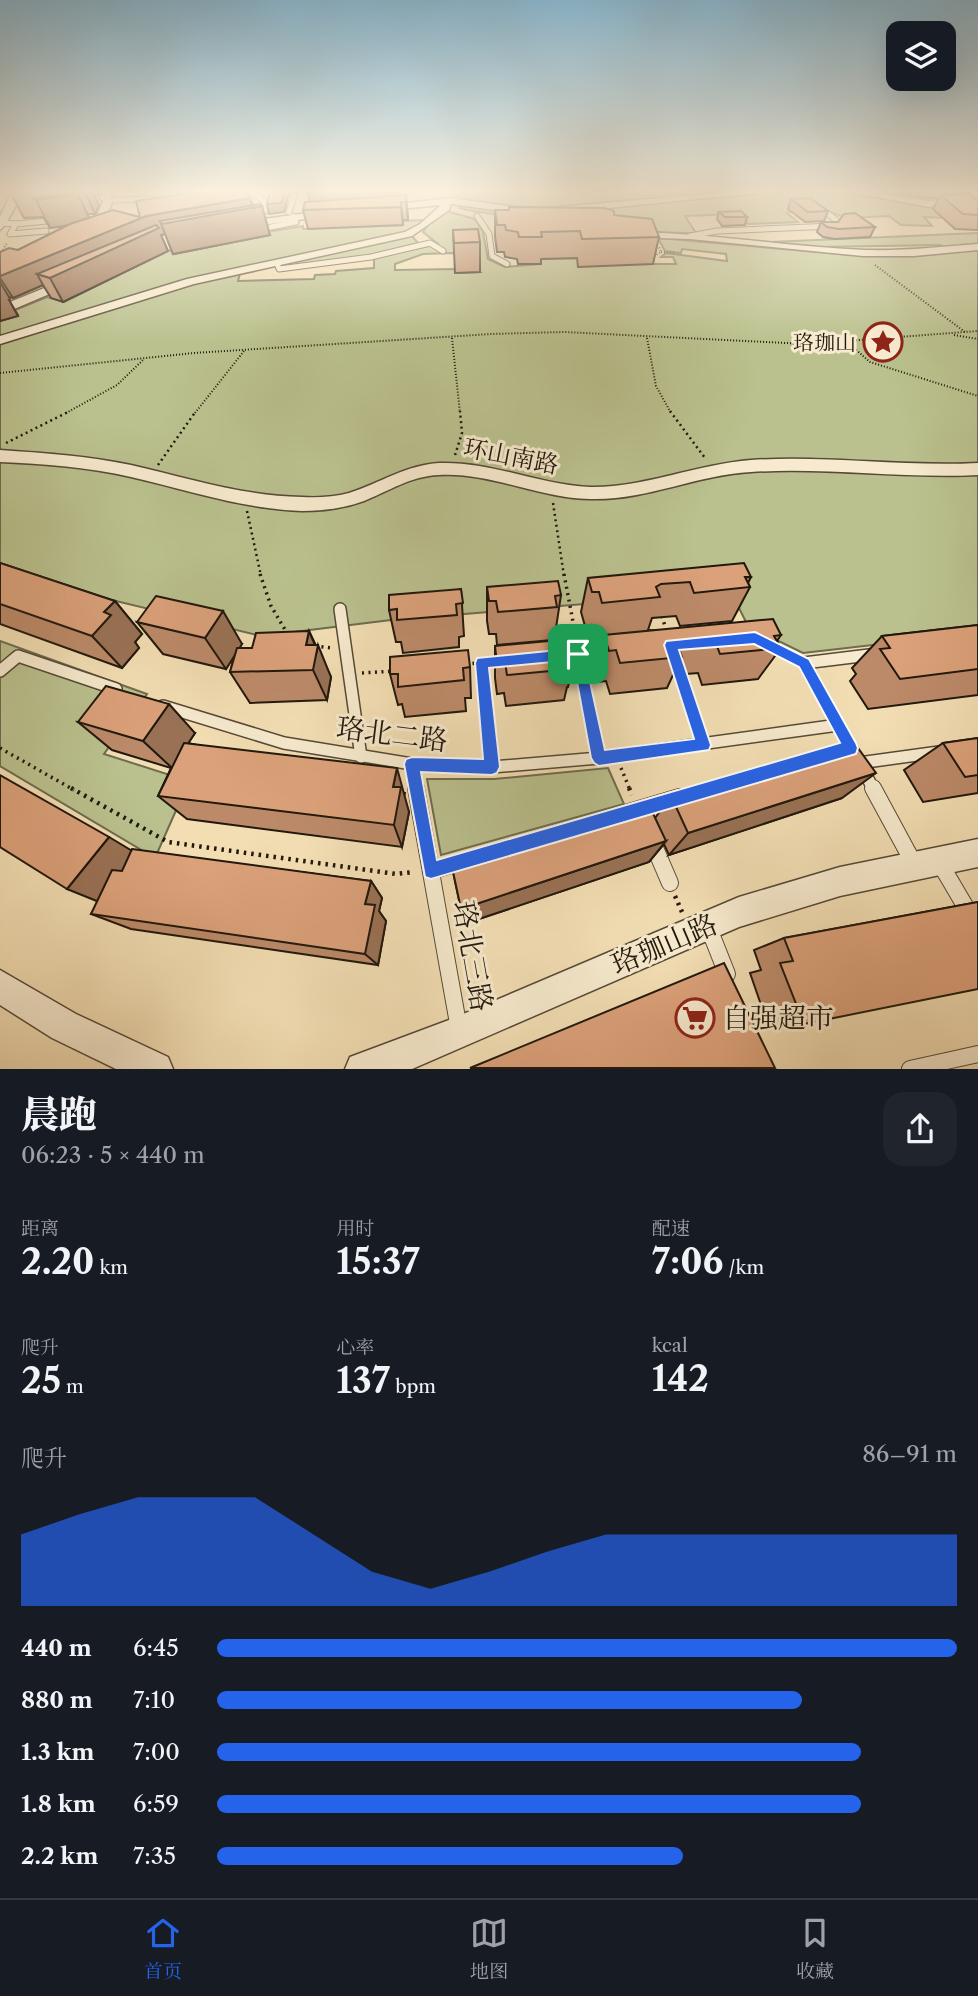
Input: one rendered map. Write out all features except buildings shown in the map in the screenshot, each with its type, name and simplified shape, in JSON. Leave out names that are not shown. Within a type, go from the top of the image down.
[{"type":"street","points":[[0,340],[157,290],[372,242]]},
{"type":"street","points":[[750,242],[863,253],[914,253],[978,247]]},
{"type":"street","points":[[0,311],[30,301],[82,276]]},
{"type":"street","name":"环山南路","points":[[0,456],[72,461],[244,498],[294,504],[333,502],[359,496],[409,473],[450,468],[551,489],[592,494],[650,487],[711,471],[774,466],[895,472],[978,469]]},
{"type":"street","name":"珞珈山路","points":[[362,1069],[460,1033],[696,921],[926,862],[978,853]]},
{"type":"street","points":[[0,986],[64,1026],[156,1069]]},
{"type":"lane","points":[[490,242],[492,256],[507,264]]},
{"type":"lane","points":[[277,263],[279,269],[326,263],[371,257],[430,243],[443,251]]},
{"type":"lane","points":[[325,273],[326,263]]},
{"type":"lane","points":[[340,609],[352,674],[361,757]]},
{"type":"lane","points":[[884,654],[804,663],[838,725],[844,750],[859,763],[926,862],[978,928]]},
{"type":"lane","points":[[0,671],[18,656],[123,692]]},
{"type":"lane","name":"珞北二路","points":[[149,701],[284,743],[412,764],[492,767],[599,758],[838,725]]},
{"type":"lane","points":[[859,763],[952,750]]},
{"type":"lane","name":"珞北三路","points":[[412,764],[460,1033]]},
{"type":"lane","points":[[431,871],[692,793]]},
{"type":"lane","points":[[638,809],[670,883]]},
{"type":"lane","points":[[696,921],[732,984]]},
{"type":"lane","points":[[910,1069],[978,1054]]},
{"type":"path","points":[[655,242],[661,252]]},
{"type":"path","points":[[0,255],[7,243],[17,245]]},
{"type":"path","points":[[648,256],[658,256],[661,252],[676,253]]},
{"type":"path","points":[[863,253],[911,294],[965,332]]},
{"type":"path","points":[[0,373],[244,351],[537,332],[806,344],[978,331]]},
{"type":"path","points":[[947,334],[978,339]]},
{"type":"path","points":[[450,468],[462,433],[452,337]]},
{"type":"path","points":[[648,338],[656,383],[662,399],[696,441],[711,471]]},
{"type":"path","points":[[847,342],[870,362],[978,396]]},
{"type":"path","points":[[150,476],[203,401],[244,351]]},
{"type":"path","points":[[0,446],[100,396],[117,385],[145,359]]},
{"type":"path","points":[[551,489],[578,654],[599,758]]},
{"type":"path","points":[[244,498],[251,539],[266,587],[275,613],[289,635]]},
{"type":"path","points":[[660,610],[669,639]]},
{"type":"path","points":[[306,644],[327,647]]},
{"type":"path","points":[[767,644],[804,663]]},
{"type":"path","points":[[564,655],[605,652]]},
{"type":"path","points":[[455,665],[509,660]]},
{"type":"path","points":[[481,663],[492,767]]},
{"type":"path","points":[[352,674],[403,670]]},
{"type":"path","points":[[679,671],[704,745]]},
{"type":"path","points":[[0,748],[168,842],[396,874]]},
{"type":"path","points":[[615,756],[638,809]]},
{"type":"path","points":[[670,883],[696,921]]},
{"type":"green space","points":[[235,242],[363,242],[241,270],[238,281],[314,279],[315,275],[335,274],[336,271],[374,268],[374,258],[438,244],[435,242],[485,242],[488,259],[505,267],[540,264],[540,259],[590,258],[655,251],[653,257],[626,264],[676,264],[673,257],[661,257],[666,253],[727,261],[726,254],[682,249],[681,253],[665,251],[660,242],[702,242],[851,255],[950,251],[940,245],[818,247],[770,242],[978,242],[978,633],[803,653],[748,626],[731,592],[391,620],[261,636],[4,574],[0,577],[0,321],[18,315],[15,310],[47,297],[64,302],[172,250],[174,254]],"holes":[[[452,253],[480,272],[455,273],[455,269],[395,270],[395,264],[423,254]]]},
{"type":"green space","points":[[385,242],[418,243],[363,257],[287,266],[286,263]]},
{"type":"green space","points":[[0,641],[147,694],[104,754],[189,781],[155,858],[0,766]]},
{"type":"green space","points":[[608,768],[624,804],[441,855],[427,779],[494,779]]},
{"type":"place","name":"珞珈山","points":[[883,342]]},
{"type":"place","name":"自强超市","points":[[695,1018]]},
{"type":"route","points":[[755,638],[804,663],[851,748],[799,761],[431,871],[412,764],[492,767],[481,663],[578,654],[599,758],[704,745],[671,645],[755,638]]}]
